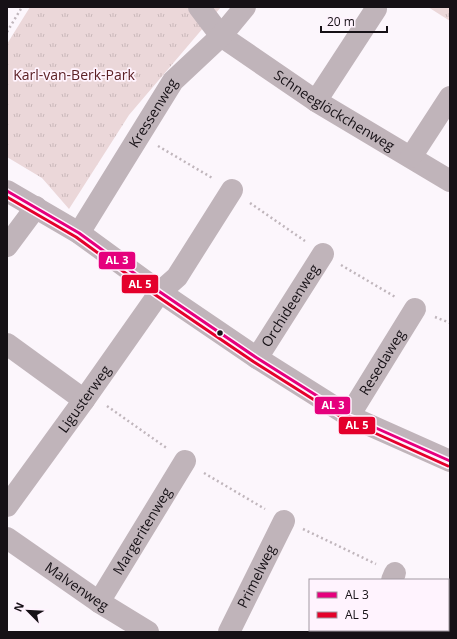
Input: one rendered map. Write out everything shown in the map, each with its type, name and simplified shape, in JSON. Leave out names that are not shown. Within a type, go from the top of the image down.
[{"type":"street","name":"Schneeglöckchenweg","points":[[199,7],[221,36],[316,101],[450,181]]},
{"type":"street","name":"Kressenweg","points":[[79,233],[173,81],[221,36],[244,7]]},
{"type":"street","points":[[316,101],[376,9]]},
{"type":"street","points":[[411,157],[450,97]]},
{"type":"street","name":"Ligusterweg","points":[[10,496],[84,400],[160,292],[177,277],[232,190]]},
{"type":"street","points":[[7,191],[79,233],[160,292],[257,358],[349,416],[449,459]]},
{"type":"street","points":[[7,246],[36,207]]},
{"type":"street","name":"Orchideenweg","points":[[257,358],[323,254]]},
{"type":"street","name":"Resedaweg","points":[[349,416],[415,309]]},
{"type":"street","points":[[7,344],[84,400]]},
{"type":"street","name":"Margeritenweg","points":[[99,602],[185,462]]},
{"type":"street","name":"Primelweg","points":[[229,632],[284,521]]},
{"type":"street","name":"Malvenweg","points":[[7,538],[99,602],[148,632]]},
{"type":"path","points":[[7,32],[22,7]]},
{"type":"path","points":[[139,134],[232,190],[323,254],[415,309],[450,323]]},
{"type":"path","points":[[84,400],[98,400],[185,462],[284,521],[393,577]]},
{"type":"green space","name":"Karl-van-Berk-Park","points":[[30,7],[221,7],[129,115],[69,209],[42,178],[7,157],[7,44]]},
{"type":"green space","points":[[428,7],[450,7],[450,21]]},
{"type":"transit line","points":[[7,191],[79,233],[160,292],[257,358],[349,416],[450,461]]},
{"type":"transit line","points":[[7,197],[76,237],[157,296],[254,362],[346,420],[448,466]]}]
